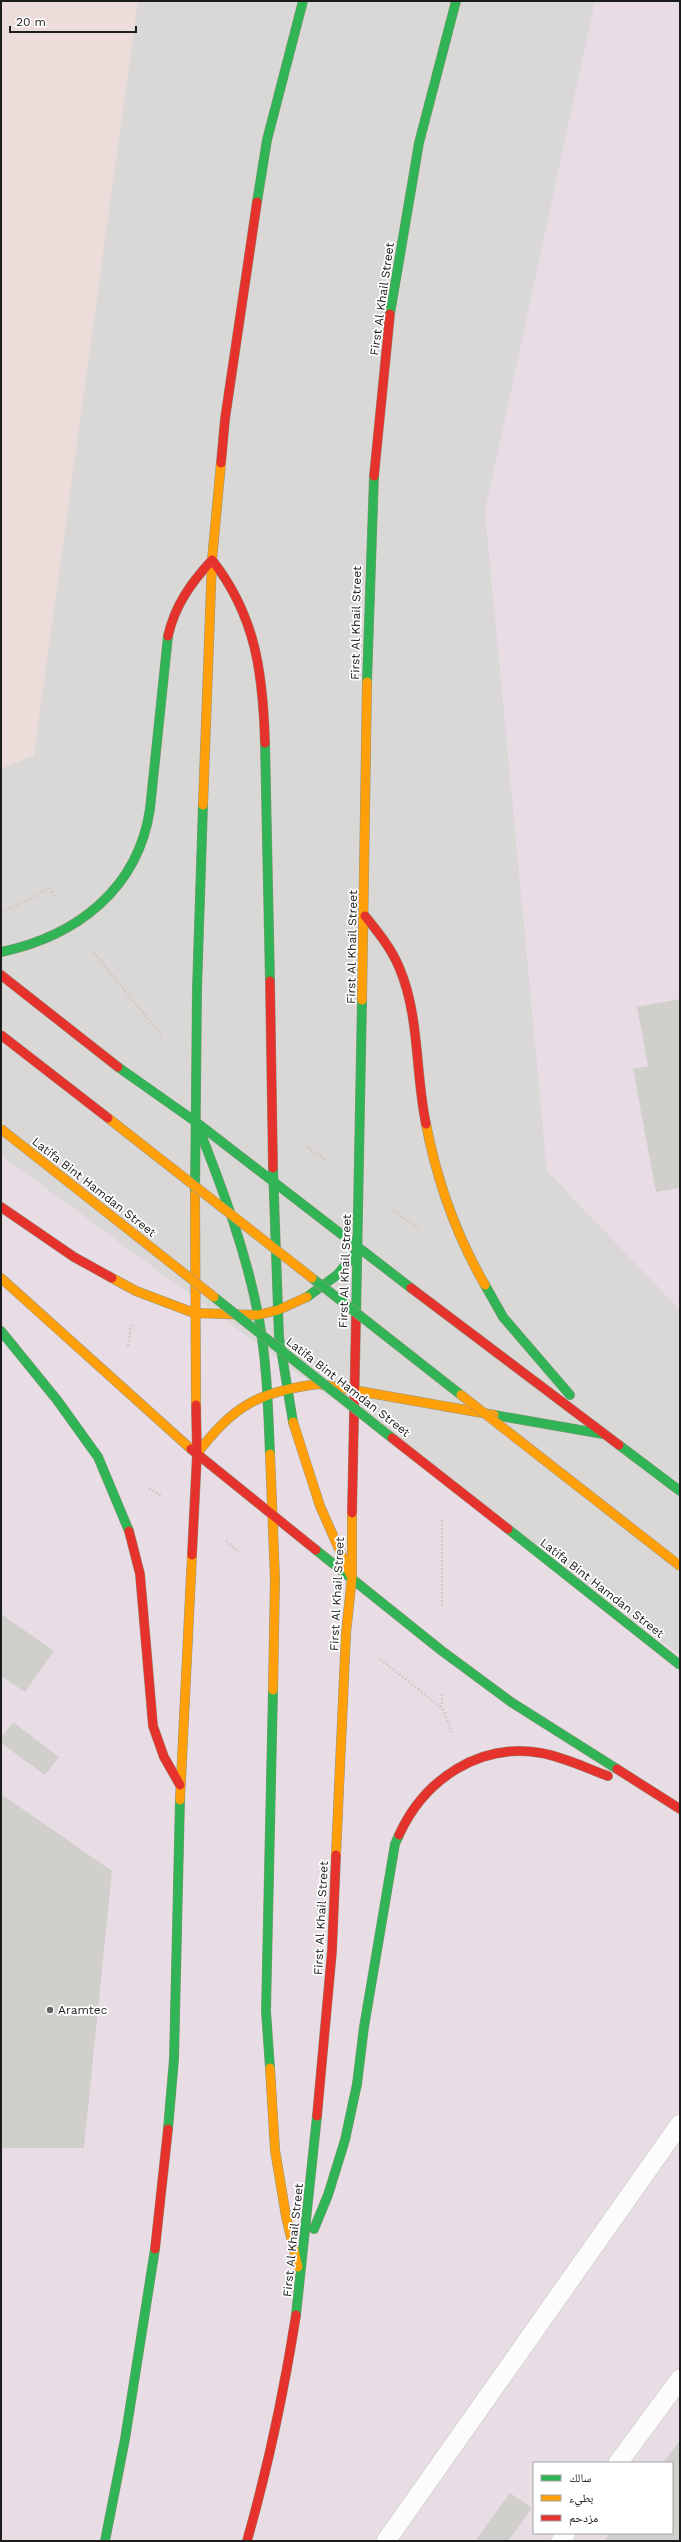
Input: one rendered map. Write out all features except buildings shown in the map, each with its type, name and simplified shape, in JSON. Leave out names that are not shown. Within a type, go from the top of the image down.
[{"type":"main road","points":[[105,2541],[125,2439],[153,2262],[166,2160],[174,2059],[180,1785],[197,1454],[194,1313],[197,981],[212,560],[225,419],[246,270],[268,140],[303,1]]},
{"type":"main road","name":"First Al Khail Street","points":[[247,2541],[263,2484],[288,2367],[306,2249],[332,1951],[346,1633],[352,1577],[353,1390],[359,1249],[365,916],[366,735],[371,504],[388,323],[419,143],[456,1]]},
{"type":"main road","points":[[1,952],[27,948],[74,928],[105,902],[129,870],[145,833],[152,793],[166,648],[170,627],[181,597],[190,584],[212,560]]},
{"type":"main road","points":[[212,560],[238,594],[246,614],[253,637],[260,685],[267,781],[270,1112],[278,1310],[286,1387],[296,1436],[311,1485],[329,1532],[352,1577]]},
{"type":"main road","points":[[365,916],[388,946],[399,966],[409,995],[425,1120],[435,1170],[476,1270],[503,1317],[572,1397],[608,1435]]},
{"type":"main road","points":[[1,974],[126,1073],[196,1122],[359,1249],[680,1490]]},
{"type":"main road","points":[[1,1035],[680,1566]]},
{"type":"main road","points":[[196,1122],[234,1219],[258,1315],[267,1392],[275,1579],[266,2019],[275,2150],[286,2216],[301,2282]]},
{"type":"main road","name":"Latifa Bint Hamdan Street","points":[[1,1129],[680,1665]]},
{"type":"main road","points":[[1,1207],[74,1257],[136,1291],[194,1313],[258,1315],[278,1310],[309,1296],[337,1275],[359,1249]]},
{"type":"main road","points":[[1,1278],[197,1454],[272,1516],[352,1577],[408,1624],[511,1702],[680,1809]]},
{"type":"main road","points":[[1,1331],[57,1400],[98,1457],[128,1527],[140,1574],[154,1726],[164,1757],[180,1785]]},
{"type":"main road","points":[[197,1454],[215,1428],[239,1407],[267,1392],[286,1387],[319,1384],[608,1435]]},
{"type":"main road","points":[[306,2249],[328,2195],[345,2140],[357,2084],[364,2026],[395,1844],[404,1820],[416,1802],[430,1786],[447,1773],[488,1756],[511,1752],[556,1756],[654,1793]]},
{"type":"lane","points":[[386,2541],[680,2124]]},
{"type":"lane","points":[[619,2462],[680,2378]]},
{"type":"shaded area","points":[[1,1],[680,1],[680,1932],[1,1358]]},
{"type":"shaded area","points":[[1,1],[138,1],[34,755],[1,769]]},
{"type":"shaded area","points":[[595,1],[680,1],[680,1310],[547,1171],[485,511]]},
{"type":"shaded area","points":[[1,1155],[680,1655],[680,2541],[1,2541]]},
{"type":"traffic: fast","points":[[257,202],[267,140],[303,1]]},
{"type":"traffic: fast","points":[[390,314],[419,143],[456,1]]},
{"type":"traffic: fast","points":[[367,682],[374,476]]},
{"type":"traffic: fast","points":[[1,952],[29,945],[55,934],[78,921],[100,904],[118,885],[132,863],[143,837],[150,809],[168,636]]},
{"type":"traffic: fast","points":[[265,743],[270,981]]},
{"type":"traffic: fast","points":[[195,1193],[197,989],[203,805]]},
{"type":"traffic: fast","points":[[356,1318],[362,1000]]},
{"type":"traffic: fast","points":[[118,1067],[196,1122],[411,1288]]},
{"type":"traffic: fast","points":[[201,1134],[241,1245],[258,1314],[265,1366],[270,1454]]},
{"type":"traffic: fast","points":[[273,1168],[279,1337],[293,1422]]},
{"type":"traffic: fast","points":[[307,1297],[337,1275],[359,1249]]},
{"type":"traffic: fast","points":[[312,1278],[461,1395]]},
{"type":"traffic: fast","points":[[485,1285],[503,1317],[570,1395]]},
{"type":"traffic: fast","points":[[214,1297],[392,1438]]},
{"type":"traffic: fast","points":[[1,1331],[57,1400],[98,1457],[129,1531]]},
{"type":"traffic: fast","points":[[494,1415],[603,1434]]},
{"type":"traffic: fast","points":[[619,1445],[680,1491]]},
{"type":"traffic: fast","points":[[508,1529],[680,1665]]},
{"type":"traffic: fast","points":[[316,1550],[442,1651],[511,1702],[617,1769]]},
{"type":"traffic: fast","points":[[270,2068],[266,2011],[273,1690]]},
{"type":"traffic: fast","points":[[168,2129],[174,2059],[180,1800]]},
{"type":"traffic: fast","points":[[314,2229],[328,2195],[345,2140],[357,2084],[364,2027],[395,1844],[399,1835]]},
{"type":"traffic: fast","points":[[296,2315],[317,2116]]},
{"type":"traffic: fast","points":[[105,2541],[125,2439],[155,2249]]},
{"type":"traffic: slow","points":[[203,805],[212,560],[221,463]]},
{"type":"traffic: slow","points":[[362,1000],[367,682]]},
{"type":"traffic: slow","points":[[108,1118],[312,1278]]},
{"type":"traffic: slow","points":[[426,1124],[442,1187],[456,1227],[485,1285]]},
{"type":"traffic: slow","points":[[1,1129],[214,1297]]},
{"type":"traffic: slow","points":[[195,1193],[196,1405]]},
{"type":"traffic: slow","points":[[1,1278],[191,1449]]},
{"type":"traffic: slow","points":[[112,1278],[136,1291],[194,1313],[258,1315],[278,1310],[307,1297]]},
{"type":"traffic: slow","points":[[197,1454],[210,1437],[223,1424],[235,1413],[249,1404],[280,1391],[319,1384],[494,1415]]},
{"type":"traffic: slow","points":[[461,1395],[680,1566]]},
{"type":"traffic: slow","points":[[293,1422],[320,1506],[350,1574]]},
{"type":"traffic: slow","points":[[270,1454],[275,1579],[273,1690]]},
{"type":"traffic: slow","points":[[336,1855],[346,1633],[352,1577],[352,1513]]},
{"type":"traffic: slow","points":[[180,1800],[192,1555]]},
{"type":"traffic: slow","points":[[270,2068],[275,2150],[286,2216],[298,2267]]},
{"type":"traffic: jam","points":[[221,463],[225,419],[257,202]]},
{"type":"traffic: jam","points":[[374,476],[390,314]]},
{"type":"traffic: jam","points":[[212,560],[227,581],[248,624],[259,670],[265,743]]},
{"type":"traffic: jam","points":[[168,636],[179,604],[197,577],[212,560]]},
{"type":"traffic: jam","points":[[365,916],[392,953],[406,986],[414,1024],[426,1124]]},
{"type":"traffic: jam","points":[[1,975],[118,1067]]},
{"type":"traffic: jam","points":[[270,981],[273,1168]]},
{"type":"traffic: jam","points":[[1,1035],[108,1118]]},
{"type":"traffic: jam","points":[[1,1207],[74,1257],[112,1278]]},
{"type":"traffic: jam","points":[[411,1288],[619,1445]]},
{"type":"traffic: jam","points":[[352,1513],[356,1318]]},
{"type":"traffic: jam","points":[[192,1555],[197,1454],[196,1405]]},
{"type":"traffic: jam","points":[[392,1438],[508,1529]]},
{"type":"traffic: jam","points":[[191,1449],[316,1550]]},
{"type":"traffic: jam","points":[[129,1531],[140,1574],[153,1726],[164,1757],[180,1785]]},
{"type":"traffic: jam","points":[[399,1835],[410,1815],[423,1797],[439,1782],[456,1769],[475,1760],[496,1753],[518,1751],[541,1753],[567,1760],[608,1776]]},
{"type":"traffic: jam","points":[[617,1769],[680,1809]]},
{"type":"traffic: jam","points":[[317,2116],[332,1951],[336,1855]]},
{"type":"traffic: jam","points":[[155,2249],[168,2129]]},
{"type":"traffic: jam","points":[[247,2541],[275,2429],[296,2315]]},
{"type":"place","name":"Aramtec","points":[[50,2010]]}]
